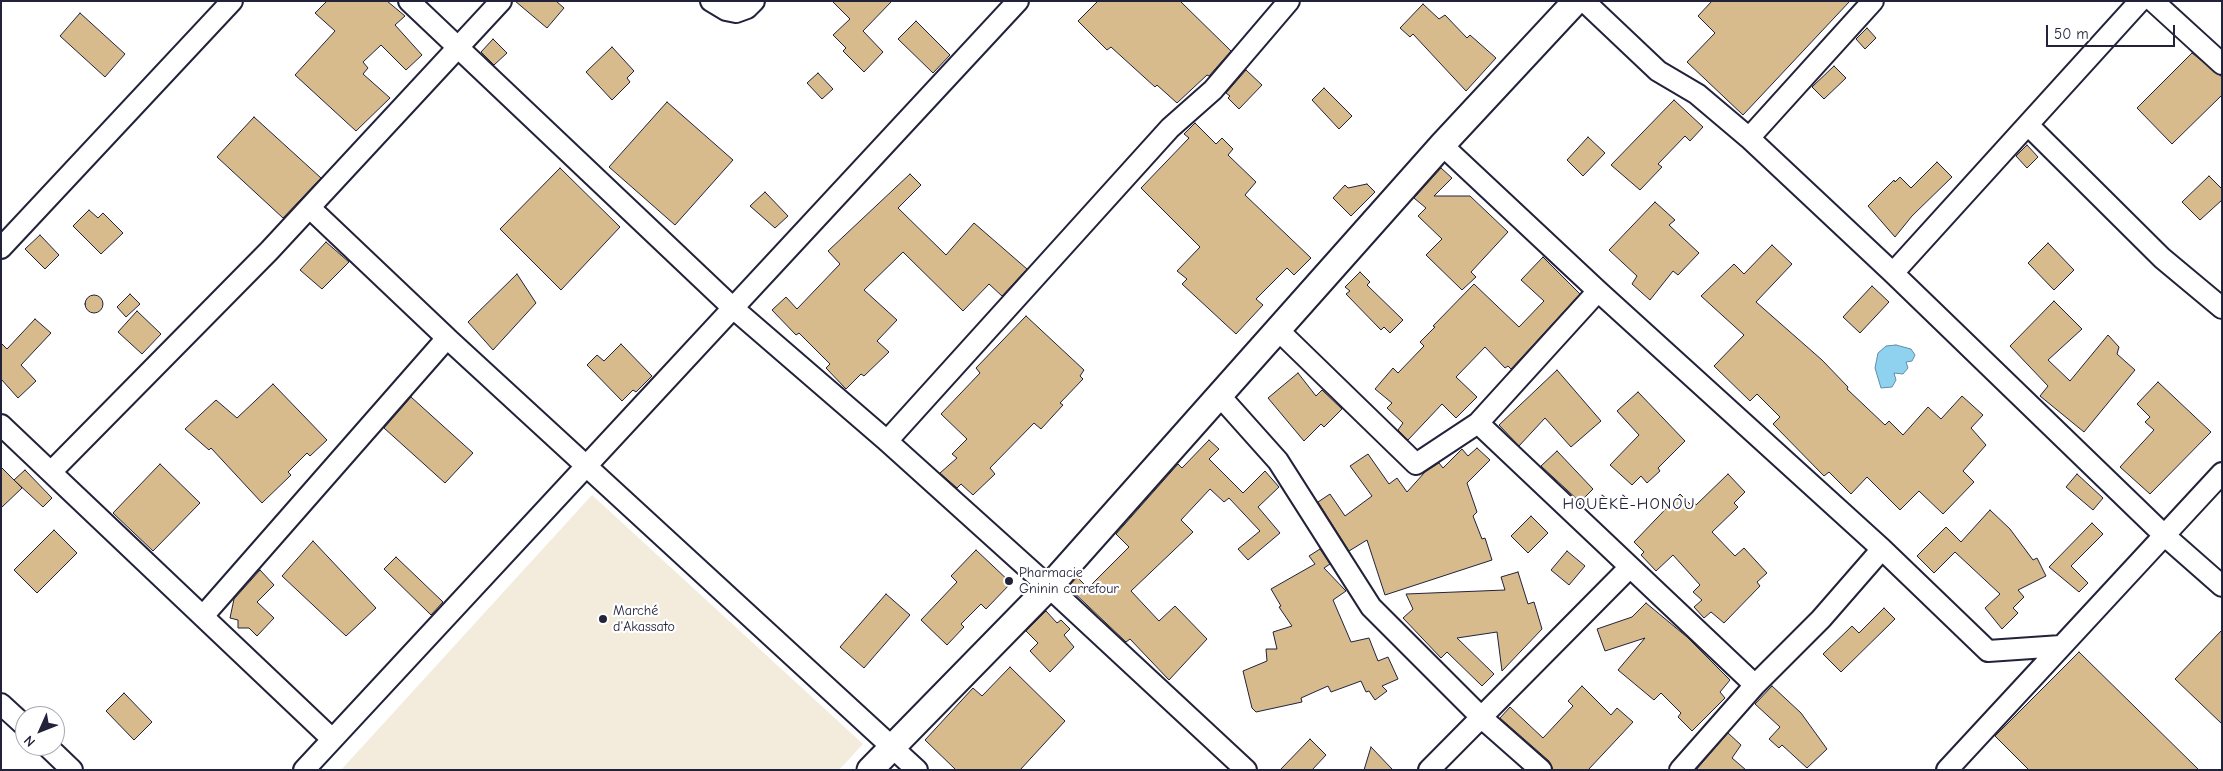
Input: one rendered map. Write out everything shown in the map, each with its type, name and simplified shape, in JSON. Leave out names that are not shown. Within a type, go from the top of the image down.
[{"type":"street","points":[[1,248],[232,1]]},
{"type":"street","points":[[409,1],[733,308],[887,441],[1050,586],[1246,770]]},
{"type":"street","points":[[52,472],[310,208],[501,1]]},
{"type":"street","points":[[710,1],[726,10],[736,12],[747,8],[754,1]]},
{"type":"street","points":[[304,770],[1018,1]]},
{"type":"street","points":[[887,441],[1170,128],[1213,90],[1290,1]]},
{"type":"street","points":[[870,770],[1050,586],[1442,145],[1576,1]]},
{"type":"street","points":[[1584,1],[1658,71],[1698,94],[1749,138],[1893,273],[2164,535],[2222,586]]},
{"type":"street","points":[[1749,138],[1873,1]]},
{"type":"street","points":[[1893,273],[2029,126],[2140,1]]},
{"type":"street","points":[[2153,1],[2222,64]]},
{"type":"street","points":[[2029,126],[2162,258],[2222,308]]},
{"type":"street","points":[[1442,145],[1598,291],[1882,549],[1988,650],[2061,646]]},
{"type":"street","points":[[310,208],[447,338],[917,770]]},
{"type":"street","points":[[1278,330],[1416,464],[1478,424],[1598,291]]},
{"type":"street","points":[[204,615],[447,338]]},
{"type":"street","points":[[1218,395],[1278,461],[1371,607],[1482,718],[1541,770]]},
{"type":"street","points":[[1478,424],[1755,685]]},
{"type":"street","points":[[1,425],[204,615],[332,739]]},
{"type":"street","points":[[1947,770],[2222,473]]},
{"type":"street","points":[[1680,770],[1755,685],[1821,619],[1882,549]]},
{"type":"street","points":[[1429,770],[1629,568]]},
{"type":"street","points":[[1,704],[15,717]]},
{"type":"street","points":[[57,756],[72,770]]},
{"type":"shaded area","name":"Marché d'Akassato","points":[[592,495],[863,744],[839,770],[341,770]]},
{"type":"water","points":[[1896,345],[1911,349],[1915,355],[1912,361],[1906,362],[1908,368],[1903,374],[1894,373],[1896,380],[1892,387],[1881,388],[1875,368],[1878,353],[1886,346]]},
{"type":"building","points":[[327,1],[387,1],[405,16],[395,25],[422,55],[406,70],[381,45],[363,62],[368,68],[363,74],[390,98],[356,131],[295,75],[335,31],[315,13]]},
{"type":"building","points":[[515,1],[556,1],[564,8],[547,28]]},
{"type":"building","points":[[832,1],[892,1],[863,31],[883,52],[864,72],[843,51],[846,48],[833,35],[850,19]]},
{"type":"building","points":[[1098,1],[1180,1],[1231,51],[1209,76],[1207,75],[1177,103],[1157,85],[1155,87],[1111,47],[1107,50],[1078,21]]},
{"type":"building","points":[[1712,1],[1850,1],[1743,115],[1687,62],[1715,33],[1698,16]]},
{"type":"building","points":[[1423,4],[1439,19],[1445,15],[1467,38],[1470,35],[1496,58],[1466,91],[1413,34],[1410,37],[1400,28]]},
{"type":"building","points":[[80,13],[125,54],[105,77],[60,36]]},
{"type":"building","points":[[916,21],[950,55],[933,73],[898,39]]},
{"type":"building","points":[[1867,28],[1876,38],[1865,49],[1856,39]]},
{"type":"building","points":[[493,39],[507,53],[494,65],[481,52]]},
{"type":"building","points":[[612,47],[634,71],[627,78],[630,82],[612,100],[586,72]]},
{"type":"building","points":[[2192,53],[2222,77],[2222,95],[2172,144],[2137,108]]},
{"type":"building","points":[[1834,66],[1846,78],[1824,99],[1812,87]]},
{"type":"building","points":[[1246,70],[1262,85],[1239,109],[1228,98],[1230,96],[1226,93]]},
{"type":"building","points":[[818,73],[833,89],[822,99],[807,83]]},
{"type":"building","points":[[1324,88],[1352,116],[1339,129],[1312,100]]},
{"type":"building","points":[[1674,100],[1703,127],[1690,141],[1685,136],[1658,164],[1662,167],[1640,190],[1611,165]]},
{"type":"building","points":[[667,102],[733,160],[675,225],[609,167]]},
{"type":"building","points":[[254,117],[321,178],[283,218],[217,157]]},
{"type":"building","points":[[1195,123],[1216,144],[1222,138],[1233,149],[1228,155],[1256,182],[1245,195],[1311,258],[1294,275],[1287,268],[1256,299],[1263,305],[1236,334],[1182,284],[1187,279],[1177,271],[1200,247],[1141,188],[1189,138],[1184,134]]},
{"type":"building","points":[[1588,137],[1605,153],[1583,176],[1567,160]]},
{"type":"building","points":[[2027,145],[2038,157],[2027,168],[2016,156]]},
{"type":"building","points":[[1937,162],[1952,177],[1912,216],[1895,237],[1868,206],[1894,180],[1895,182],[1900,177],[1911,188]]},
{"type":"building","points":[[560,168],[620,227],[561,290],[500,229]]},
{"type":"building","points":[[1441,168],[1452,178],[1434,196],[1470,196],[1508,232],[1471,272],[1476,277],[1462,290],[1426,255],[1442,239],[1418,216],[1426,208],[1414,198]]},
{"type":"building","points":[[910,174],[921,185],[898,208],[946,255],[974,223],[1027,269],[1002,296],[989,284],[963,311],[903,252],[864,290],[897,320],[877,341],[889,352],[864,376],[861,374],[846,389],[826,368],[830,364],[799,333],[796,335],[772,310],[786,297],[797,309],[840,264],[828,251]]},
{"type":"building","points":[[2209,176],[2222,189],[2222,200],[2200,220],[2182,202]]},
{"type":"building","points":[[1367,184],[1375,192],[1351,216],[1333,198],[1345,185],[1348,188]]},
{"type":"building","points":[[765,192],[788,216],[775,228],[750,206]]},
{"type":"building","points":[[1655,202],[1675,220],[1669,225],[1699,253],[1678,275],[1673,271],[1650,300],[1632,284],[1637,276],[1609,250]]},
{"type":"building","points":[[89,210],[98,218],[103,213],[123,233],[101,254],[73,226]]},
{"type":"building","points":[[40,235],[59,255],[45,269],[25,249]]},
{"type":"building","points":[[326,242],[349,262],[322,289],[300,270]]},
{"type":"building","points":[[2048,243],[2074,270],[2054,290],[2028,263]]},
{"type":"building","points":[[1772,245],[1792,264],[1756,302],[1822,360],[1848,387],[1847,389],[1885,425],[1889,421],[1903,435],[1928,407],[1941,419],[1962,396],[1983,415],[1971,428],[1986,445],[1963,471],[1974,482],[1943,514],[1919,491],[1900,510],[1867,477],[1851,494],[1829,472],[1824,476],[1773,424],[1780,417],[1757,394],[1750,401],[1714,366],[1744,335],[1701,296],[1734,264],[1744,274]]},
{"type":"building","points":[[1543,257],[1580,294],[1511,369],[1508,366],[1505,368],[1485,347],[1456,377],[1477,397],[1456,418],[1442,404],[1408,440],[1398,430],[1403,423],[1387,408],[1392,403],[1375,389],[1393,368],[1398,373],[1424,346],[1420,342],[1474,284],[1519,327],[1544,301],[1521,280]]},
{"type":"building","points":[[1360,272],[1370,282],[1367,285],[1403,320],[1390,333],[1384,327],[1381,330],[1346,294],[1350,291],[1345,287]]},
{"type":"building","points":[[517,274],[536,303],[493,350],[468,322]]},
{"type":"building","points":[[1872,286],[1889,302],[1860,333],[1843,317]]},
{"type":"building","points":[[130,294],[140,304],[126,317],[117,307]]},
{"type":"building","points":[[94,295],[100,298],[103,304],[100,310],[94,313],[88,310],[85,304],[88,298]]},
{"type":"building","points":[[2054,301],[2082,329],[2048,360],[2070,381],[2108,335],[2119,347],[2117,354],[2135,370],[2084,432],[2040,396],[2048,386],[2010,346]]},
{"type":"building","points":[[137,311],[161,334],[142,354],[118,332]]},
{"type":"building","points":[[1026,316],[1084,370],[1080,376],[1083,379],[1060,403],[1063,405],[1041,429],[1034,423],[990,468],[995,474],[973,495],[961,484],[957,488],[940,473],[957,458],[952,454],[967,439],[941,414],[980,373],[976,368]]},
{"type":"building","points":[[35,319],[51,333],[21,365],[36,381],[18,398],[1,379],[1,343],[7,349]]},
{"type":"building","points":[[621,344],[652,376],[636,392],[633,390],[622,401],[587,365],[597,355],[604,361]]},
{"type":"building","points":[[1557,370],[1601,421],[1571,447],[1545,418],[1519,446],[1499,425]]},
{"type":"building","points":[[1298,373],[1316,396],[1322,390],[1342,409],[1324,427],[1321,424],[1304,441],[1268,398]]},
{"type":"building","points":[[2158,382],[2211,432],[2150,494],[2120,467],[2154,430],[2145,422],[2150,417],[2137,404]]},
{"type":"building","points":[[273,384],[327,440],[310,456],[307,453],[288,472],[291,475],[262,503],[211,448],[209,450],[185,429],[216,400],[237,418]]},
{"type":"building","points":[[1638,392],[1685,441],[1658,468],[1660,471],[1647,483],[1641,476],[1632,485],[1610,465],[1639,435],[1617,411]]},
{"type":"building","points":[[411,397],[473,453],[445,483],[384,428]]},
{"type":"building","points":[[1209,440],[1219,449],[1209,459],[1243,493],[1265,471],[1279,487],[1258,507],[1280,533],[1248,560],[1238,549],[1260,531],[1229,498],[1224,502],[1210,489],[1181,520],[1193,532],[1131,591],[1159,621],[1175,606],[1207,639],[1169,680],[1130,639],[1126,642],[1068,587],[1077,577],[1088,588],[1129,547],[1116,534],[1178,464],[1182,468]]},
{"type":"building","points":[[1477,448],[1490,460],[1467,483],[1477,512],[1473,516],[1482,539],[1485,538],[1492,560],[1385,595],[1367,540],[1349,551],[1318,502],[1330,494],[1345,516],[1372,496],[1350,466],[1368,454],[1389,484],[1397,478],[1407,492],[1425,472],[1439,463],[1443,468],[1462,449],[1468,456]]},
{"type":"building","points":[[1557,451],[1593,489],[1580,502],[1541,466]]},
{"type":"building","points":[[160,464],[200,503],[153,551],[113,513]]},
{"type":"building","points":[[1,467],[22,488],[1,508]]},
{"type":"building","points":[[25,470],[52,498],[43,507],[14,480]]},
{"type":"building","points":[[1728,474],[1745,492],[1734,503],[1738,507],[1712,532],[1735,556],[1744,548],[1767,573],[1757,582],[1760,586],[1724,623],[1711,612],[1704,618],[1694,607],[1702,600],[1693,592],[1700,585],[1673,555],[1656,571],[1641,555],[1644,552],[1634,542],[1680,494],[1691,505],[1694,502],[1696,505]]},
{"type":"building","points":[[2077,474],[2103,498],[2093,510],[2066,487]]},
{"type":"building","points":[[1990,510],[2010,529],[2033,560],[2037,558],[2046,576],[2018,590],[2024,597],[2013,608],[2018,613],[2002,629],[1985,608],[2000,594],[1955,552],[1934,573],[1917,556],[1946,527],[1961,542]]},
{"type":"building","points":[[1531,516],[1548,533],[1528,553],[1511,536]]},
{"type":"building","points":[[2092,523],[2103,534],[2071,566],[2088,583],[2079,592],[2049,567]]},
{"type":"building","points":[[54,530],[77,553],[37,593],[14,570]]},
{"type":"building","points":[[313,541],[376,608],[346,636],[282,576]]},
{"type":"building","points":[[1320,549],[1330,564],[1324,568],[1346,591],[1333,600],[1351,642],[1369,638],[1378,661],[1388,657],[1398,679],[1382,686],[1387,691],[1375,700],[1369,691],[1366,692],[1361,681],[1331,692],[1328,686],[1301,698],[1302,702],[1256,712],[1252,708],[1243,671],[1267,661],[1266,649],[1277,649],[1273,632],[1292,626],[1279,607],[1281,606],[1271,589],[1315,564],[1309,556]]},
{"type":"building","points":[[976,550],[1011,583],[986,609],[981,604],[961,624],[964,627],[947,645],[921,620],[957,582],[951,576]]},
{"type":"building","points":[[1567,551],[1585,566],[1569,585],[1551,570]]},
{"type":"building","points":[[396,557],[443,602],[431,615],[384,569]]},
{"type":"building","points":[[260,570],[274,585],[257,602],[274,618],[257,636],[249,628],[238,628],[238,620],[230,618],[234,599]]},
{"type":"building","points":[[1518,572],[1528,604],[1534,602],[1542,629],[1502,671],[1497,632],[1457,638],[1494,674],[1482,686],[1447,652],[1441,658],[1403,618],[1413,609],[1406,594],[1505,590],[1501,577]]},
{"type":"building","points":[[886,594],[910,615],[864,668],[840,647]]},
{"type":"building","points":[[1646,603],[1687,637],[1730,680],[1720,692],[1725,698],[1692,731],[1678,717],[1681,713],[1661,693],[1654,700],[1618,670],[1645,638],[1605,651],[1597,629],[1632,617]]},
{"type":"building","points":[[1884,608],[1895,619],[1841,672],[1823,654],[1852,626],[1859,633]]},
{"type":"building","points":[[1046,611],[1057,623],[1061,620],[1070,629],[1064,635],[1074,647],[1050,672],[1030,651],[1038,643],[1026,631]]},
{"type":"building","points":[[2222,630],[2222,724],[2175,679]]},
{"type":"building","points":[[2079,652],[2199,770],[2029,770],[1995,736]]},
{"type":"building","points":[[1010,667],[1065,721],[1020,770],[956,770],[925,740],[973,688],[982,696]]},
{"type":"building","points":[[1582,686],[1611,715],[1617,708],[1633,722],[1588,770],[1553,770],[1549,761],[1500,718],[1510,707],[1543,738],[1573,706],[1568,701]]},
{"type":"building","points":[[1772,686],[1801,713],[1827,749],[1807,768],[1782,745],[1779,748],[1769,739],[1780,727],[1755,704]]},
{"type":"building","points":[[124,693],[152,722],[134,740],[106,711]]},
{"type":"building","points":[[1728,733],[1741,745],[1732,758],[1746,770],[1696,770]]},
{"type":"building","points":[[1310,739],[1326,755],[1312,770],[1280,770]]},
{"type":"building","points":[[1371,747],[1393,770],[1364,770]]},
{"type":"place","name":"Pharmacie Gninin carrefour","points":[[1009,581]]},
{"type":"place","name":"Marché d'Akassato","points":[[603,619]]},
{"type":"district","name":"HOUÈKÈ-HONOU","points":[[1629,504]]}]
